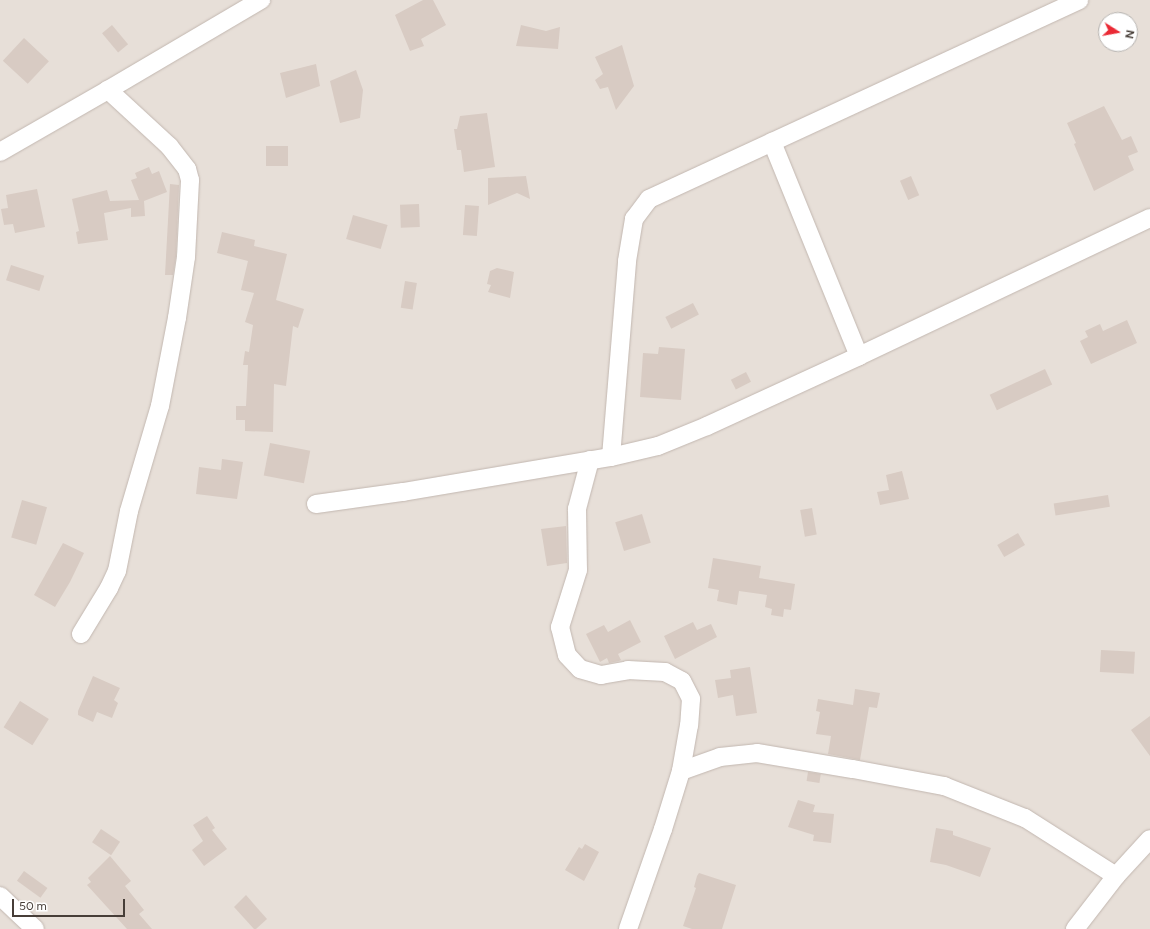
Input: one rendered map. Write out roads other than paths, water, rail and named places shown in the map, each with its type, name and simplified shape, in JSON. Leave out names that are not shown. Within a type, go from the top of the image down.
[{"type":"street","points":[[0,152],[261,0]]},
{"type":"street","points":[[611,457],[627,261],[634,219],[649,199],[1079,0]]},
{"type":"street","points":[[81,634],[109,588],[117,571],[129,512],[160,406],[178,318],[186,257],[190,180],[187,168],[169,146],[108,90]]},
{"type":"street","points":[[772,142],[859,356]]},
{"type":"street","points":[[316,504],[403,492],[611,457],[658,446],[707,426],[859,356],[1150,218]]},
{"type":"street","points":[[590,460],[577,509],[578,570],[560,627],[567,655],[580,669],[601,675],[628,670],[665,672],[682,681],[691,699],[689,725],[681,771],[663,830],[628,929]]},
{"type":"street","points":[[681,771],[720,757],[757,754],[854,769],[944,786],[1025,818],[1116,876]]},
{"type":"street","points":[[1076,929],[1116,876],[1150,839]]},
{"type":"street","points":[[0,896],[35,929]]}]
